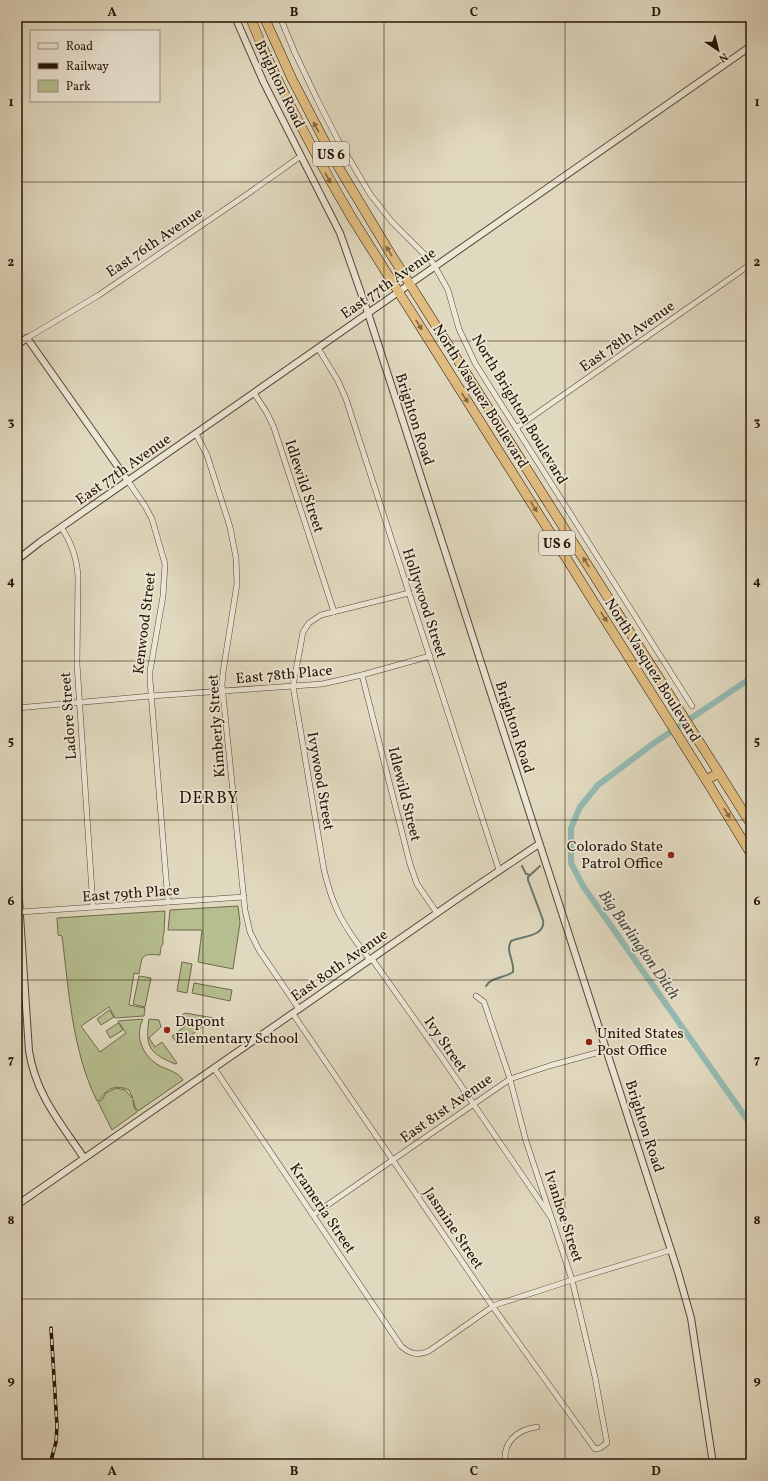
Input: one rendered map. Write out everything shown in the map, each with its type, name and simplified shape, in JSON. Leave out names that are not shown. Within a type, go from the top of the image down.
[{"type":"highway","name":"North Vasquez Boulevard","points":[[250,17],[283,91],[311,146],[352,218],[706,780]]},
{"type":"highway","name":"North Vasquez Boulevard","points":[[264,17],[292,79],[336,163],[410,284],[719,773]]},
{"type":"highway","points":[[706,780],[719,773]]},
{"type":"highway","name":"US 6","points":[[719,773],[751,824]]},
{"type":"highway","name":"US 6","points":[[706,780],[751,854]]},
{"type":"street","name":"Brighton Road","points":[[235,17],[264,83],[340,233],[368,313],[671,1250],[691,1318],[713,1464]]},
{"type":"street","name":"North Brighton Boulevard","points":[[280,17],[338,140],[367,189],[377,205],[428,257],[435,267],[448,290],[459,329],[470,353],[692,706]]},
{"type":"street","name":"East 77th Avenue","points":[[17,560],[61,527],[751,46]]},
{"type":"street","name":"East 76th Avenue","points":[[17,345],[111,287],[301,156]]},
{"type":"street","name":"East 78th Avenue","points":[[516,428],[751,264]]},
{"type":"street","name":"Kenwood Street","points":[[27,338],[146,506],[152,519],[164,564],[163,596],[150,671],[168,902]]},
{"type":"street","name":"Hollywood Street","points":[[318,348],[338,381],[346,399],[499,870]]},
{"type":"street","name":"Idlewild Street","points":[[254,393],[267,413],[274,428],[334,612]]},
{"type":"street","name":"Kimberly Street","points":[[196,434],[205,449],[212,468],[230,527],[236,558],[237,584],[223,672],[223,691],[248,924],[253,939],[266,962],[299,1009]]},
{"type":"street","name":"Ladore Street","points":[[61,527],[73,549],[77,564],[77,664],[93,907]]},
{"type":"street","name":"Ivywood Street","points":[[371,959],[343,921],[335,905],[324,870],[294,686],[302,636],[306,627],[317,617],[409,594]]},
{"type":"street","name":"East 78th Place","points":[[17,708],[151,696],[322,684],[362,676],[430,656]]},
{"type":"street","name":"Idlewild Street","points":[[362,676],[410,864],[417,884],[437,913]]},
{"type":"street","name":"East 80th Avenue","points":[[17,1205],[499,870],[539,844]]},
{"type":"street","points":[[17,870],[29,1051],[34,1076],[43,1096],[84,1158]]},
{"type":"street","name":"East 79th Place","points":[[20,912],[244,897]]},
{"type":"street","name":"Ivy Street","points":[[371,959],[473,1104],[554,1223]]},
{"type":"street","name":"Ivanhoe Street","points":[[476,996],[484,1002],[510,1079],[526,1141],[572,1280],[595,1377],[607,1443],[600,1448]]},
{"type":"street","name":"Jasmine Street","points":[[293,1014],[493,1306],[595,1449],[600,1448]]},
{"type":"street","name":"East 81st Avenue","points":[[313,1215],[510,1079],[549,1066],[607,1050]]},
{"type":"street","name":"Krameria Street","points":[[214,1068],[401,1346],[410,1353],[418,1355],[429,1352],[493,1306]]},
{"type":"street","points":[[493,1306],[671,1250]]},
{"type":"street","points":[[506,1464],[506,1448],[511,1439],[524,1430],[537,1427]]},
{"type":"street","points":[[601,1463],[618,1464]]},
{"type":"green space","points":[[238,906],[240,923],[233,969],[198,962],[202,930],[168,930],[170,910]]},
{"type":"green space","points":[[165,911],[163,944],[160,955],[149,955],[143,957],[139,974],[134,973],[129,1005],[145,1008],[144,1016],[115,1018],[109,1007],[81,1026],[100,1052],[126,1033],[118,1021],[143,1019],[139,1033],[145,1052],[154,1062],[176,1073],[183,1080],[138,1111],[133,1100],[134,1107],[137,1112],[112,1130],[98,1102],[102,1100],[106,1093],[116,1088],[106,1091],[101,1099],[97,1101],[82,1062],[73,1020],[62,936],[58,935],[57,918]],"holes":[[[116,1088],[129,1090],[133,1099],[125,1090]]]},
{"type":"green space","points":[[182,962],[192,964],[187,993],[177,991]]},
{"type":"green space","points":[[139,976],[151,978],[145,1007],[133,1004]]},
{"type":"green space","points":[[194,983],[232,990],[230,1001],[192,993]]},
{"type":"green space","points":[[109,1010],[114,1017],[101,1025],[97,1019]]},
{"type":"green space","points":[[185,1013],[214,1018],[178,1045],[172,1036],[188,1024],[182,1015]]},
{"type":"green space","points":[[149,1019],[159,1020],[161,1027],[149,1038],[155,1047],[162,1042],[177,1063],[175,1064],[159,1056],[151,1048],[148,1036]]},
{"type":"green space","points":[[118,1023],[123,1030],[110,1038],[106,1031]]},
{"type":"waterway","name":"Big Burlington Ditch","points":[[751,678],[654,743],[598,785],[580,807],[571,828],[571,863],[583,886],[751,1125]]},
{"type":"waterway","points":[[522,866],[526,874],[530,875]]},
{"type":"waterway","points":[[486,986],[491,981],[513,972],[513,964],[509,949],[511,941],[537,933],[543,926],[543,920],[528,880],[528,877],[540,866]]},
{"type":"railway","points":[[50,1464],[56,1442],[57,1426],[51,1328]]},
{"type":"place","name":"Colorado State Patrol Office","points":[[671,855]]},
{"type":"place","name":"Dupont Elementary School","points":[[167,1030]]},
{"type":"place","name":"United States Post Office","points":[[589,1042]]},
{"type":"district","name":"DERBY","points":[[209,797]]}]
